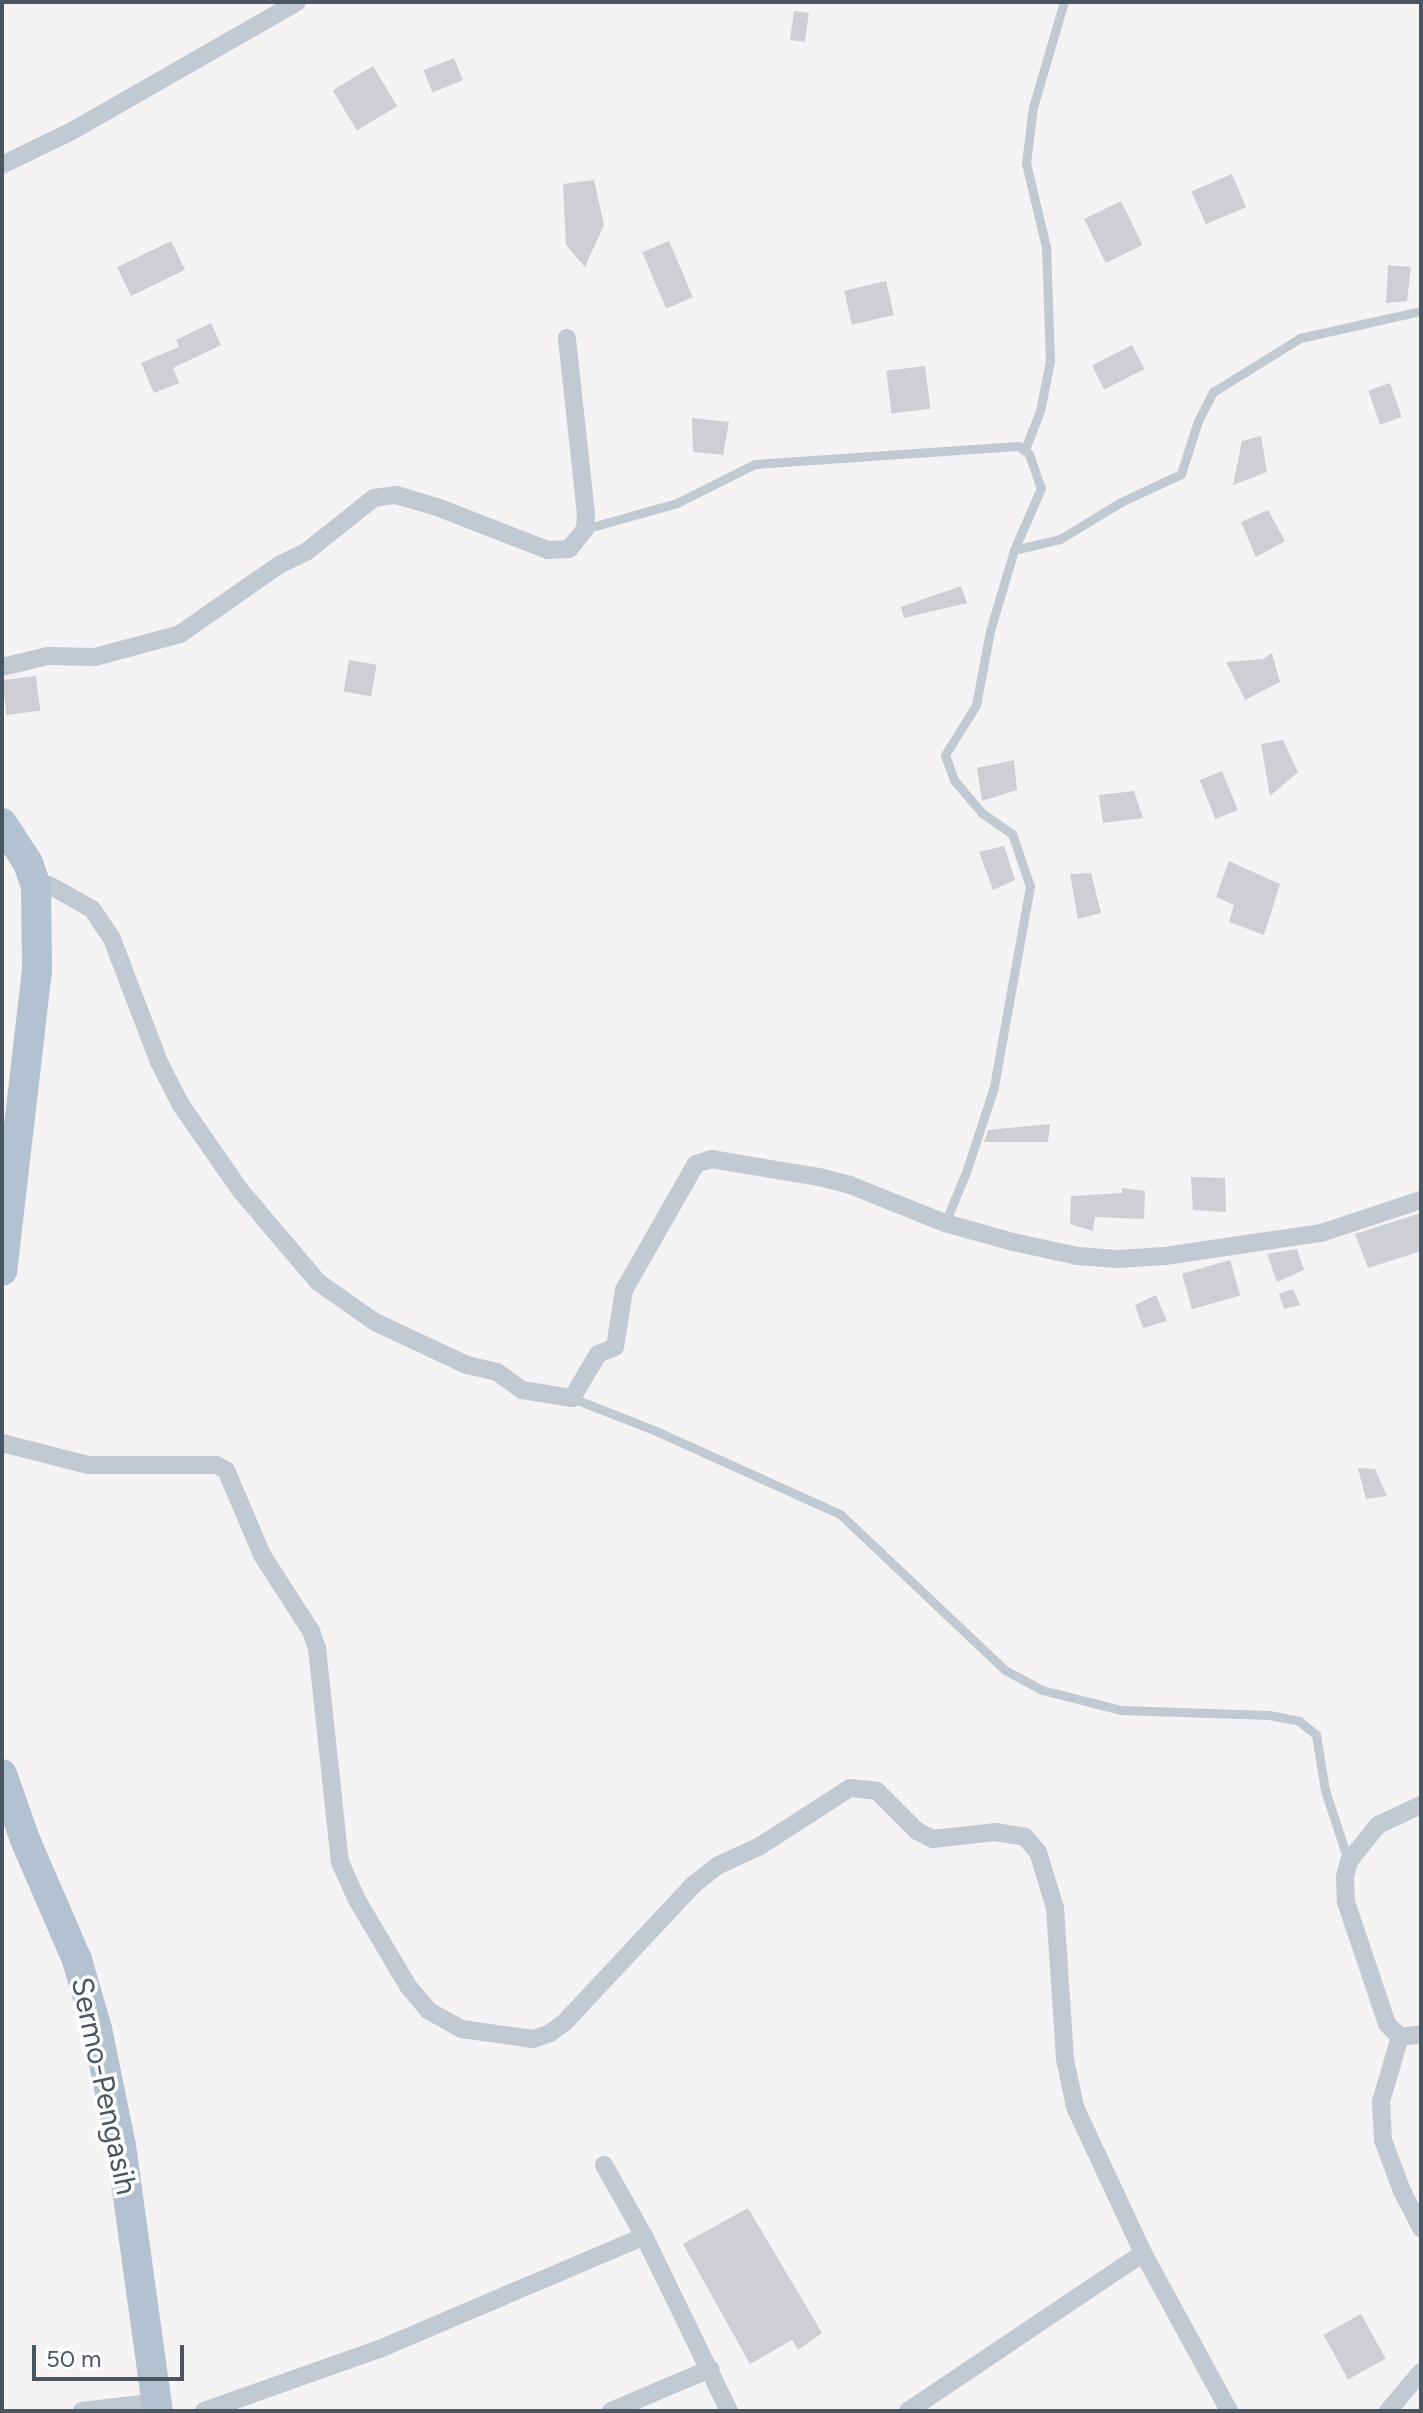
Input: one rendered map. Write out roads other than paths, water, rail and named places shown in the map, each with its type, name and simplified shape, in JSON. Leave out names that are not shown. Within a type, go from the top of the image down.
[{"type":"main road","points":[[2,823],[28,863],[36,886],[37,970],[2,1271]]},
{"type":"main road","name":"Sermo-Pengasih","points":[[2,1774],[26,1842],[77,1960],[97,2029],[121,2146],[158,2407]]},
{"type":"street","points":[[2,165],[72,131],[297,2]]},
{"type":"street","points":[[2,667],[48,656],[95,657],[180,634],[279,565],[306,552],[374,498],[396,495],[555,551],[569,549],[585,529],[586,514],[567,338]]},
{"type":"street","points":[[36,886],[49,885],[92,909],[112,939],[159,1062],[181,1105],[240,1190],[318,1282],[355,1309],[421,1345],[467,1365],[497,1372],[522,1390],[572,1398],[598,1354],[615,1347],[624,1290],[696,1164],[728,1159],[819,1177],[850,1185],[945,1223],[1077,1256],[1118,1259],[1192,1253],[1321,1233],[1421,1200]]},
{"type":"street","points":[[2,1443],[88,1465],[216,1465],[226,1470],[262,1555],[311,1631],[321,1662],[334,1831],[340,1862],[357,1900],[408,1986],[429,2011],[462,2029],[533,2039],[550,2033],[574,2014],[693,1885],[719,1865],[760,1846],[850,1788],[877,1791],[917,1831],[933,1839],[995,1832],[1025,1837],[1038,1852],[1055,1908],[1065,2059],[1075,2107],[1143,2253],[1229,2411]]},
{"type":"street","points":[[1400,2037],[1389,2027],[1378,2003],[1346,1902],[1345,1877],[1349,1861],[1378,1825],[1421,1805]]},
{"type":"street","points":[[1400,2037],[1421,2034]]},
{"type":"street","points":[[1400,2037],[1381,2101],[1383,2140],[1402,2191],[1421,2228]]},
{"type":"street","points":[[604,2165],[644,2236],[729,2411]]},
{"type":"street","points":[[204,2411],[382,2348],[644,2236]]},
{"type":"street","points":[[908,2411],[1143,2253]]},
{"type":"street","points":[[611,2411],[710,2369]]},
{"type":"street","points":[[1388,2411],[1421,2372]]},
{"type":"street","points":[[82,2411],[158,2407]]},
{"type":"lane","points":[[945,1223],[966,1172],[994,1087],[1030,886],[1012,834],[982,813],[954,780],[945,755],[976,705],[990,631],[1014,550],[1041,488],[1025,449],[1040,411],[1050,361],[1046,247],[1026,163],[1033,107],[1064,2]]},
{"type":"lane","points":[[1014,550],[1060,539],[1121,502],[1181,474],[1198,421],[1213,392],[1300,338],[1421,311]]},
{"type":"lane","points":[[585,529],[677,503],[755,464],[1018,446],[1025,449]]},
{"type":"lane","points":[[572,1398],[656,1431],[840,1514],[1005,1670],[1042,1690],[1121,1710],[1269,1715],[1299,1721],[1316,1735],[1325,1790],[1349,1861]]}]
